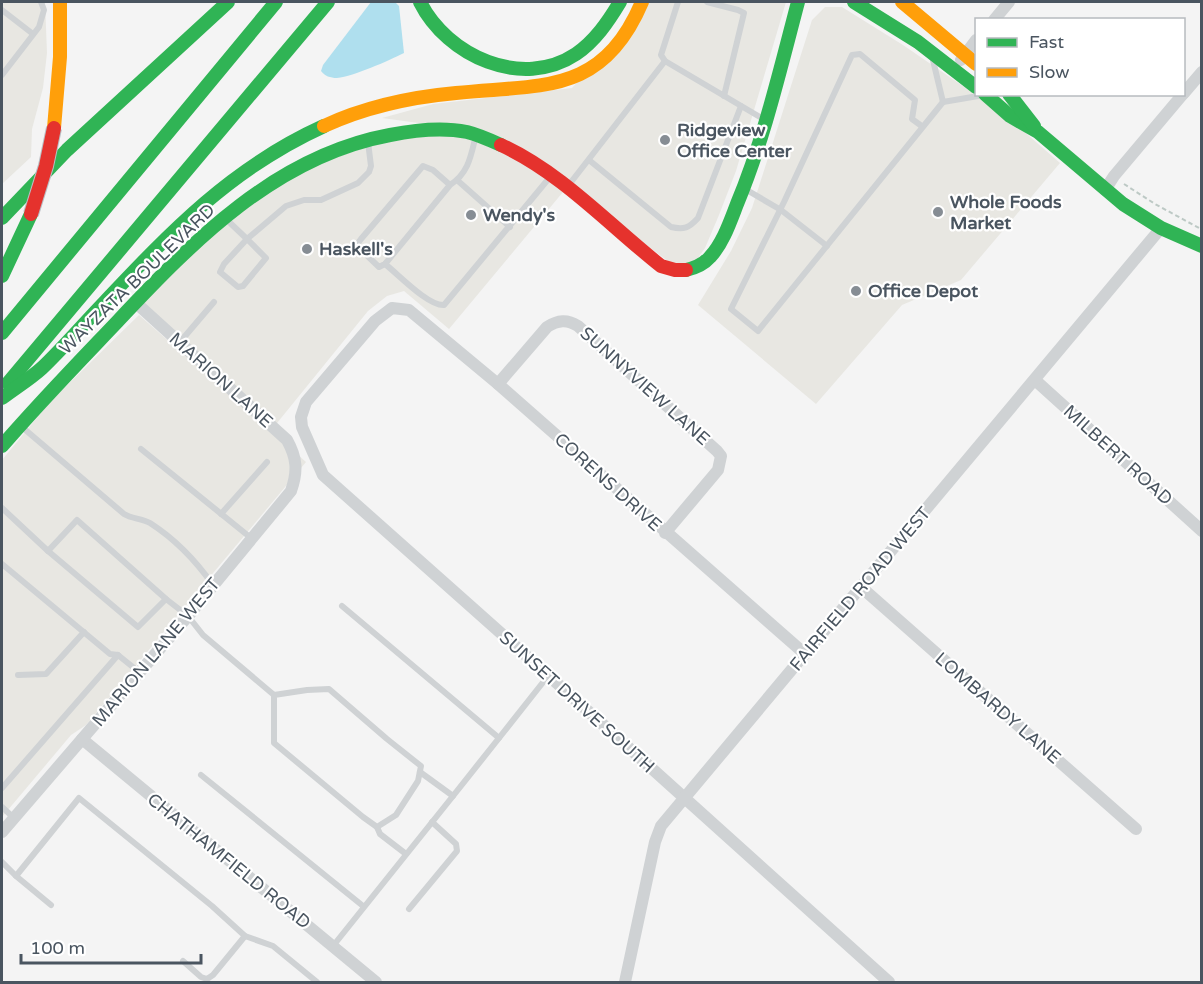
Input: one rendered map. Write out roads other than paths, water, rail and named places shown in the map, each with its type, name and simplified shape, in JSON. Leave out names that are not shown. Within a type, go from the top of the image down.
[{"type":"main road","points":[[2,276],[31,214],[46,165],[54,128],[60,57],[60,2]]},
{"type":"main road","points":[[2,218],[67,150],[228,2]]},
{"type":"main road","points":[[2,333],[276,2]]},
{"type":"main road","points":[[2,390],[328,2]]},
{"type":"main road","points":[[420,2],[428,18],[453,43],[484,62],[522,71],[556,64],[575,57],[597,36],[620,2]]},
{"type":"main road","points":[[612,16],[614,2]]},
{"type":"main road","points":[[2,398],[41,369],[186,218],[222,186],[267,155],[294,139],[330,123],[392,104],[439,95],[559,83],[592,68],[620,44],[630,30],[642,2]]},
{"type":"main road","name":"WAYZATA BOULEVARD","points":[[2,446],[135,302],[225,218],[286,174],[341,146],[367,138],[425,130],[453,130],[476,135],[503,145],[568,186],[661,266],[681,272],[691,270],[711,257],[744,189],[798,2]]},
{"type":"main road","points":[[854,2],[902,29],[955,68],[975,86]]},
{"type":"main road","points":[[903,2],[975,63]]},
{"type":"main road","points":[[986,96],[1010,116],[1038,132],[1105,190],[1161,228],[1202,246]]},
{"type":"main road","points":[[1011,96],[1038,132]]},
{"type":"street","points":[[996,18],[1009,2]]},
{"type":"street","points":[[955,68],[975,41]]},
{"type":"street","points":[[1185,92],[1202,72]]},
{"type":"street","points":[[1105,190],[1114,176],[1181,96]]},
{"type":"street","name":"FAIRFIELD ROAD WEST","points":[[625,982],[655,842],[661,826],[1161,228]]},
{"type":"street","name":"MARION LANE","points":[[135,302],[287,440],[297,465]]},
{"type":"street","name":"CORENS DRIVE","points":[[306,402],[375,321],[392,308],[409,310],[498,384],[805,654]]},
{"type":"street","name":"SUNNYVIEW LANE","points":[[498,384],[547,327],[564,320],[578,326],[721,456],[718,470],[665,533]]},
{"type":"street","name":"MILBERT ROAD","points":[[1035,380],[1202,531]]},
{"type":"street","name":"SUNSET DRIVE SOUTH","points":[[306,402],[301,417],[302,427],[323,475],[889,982]]},
{"type":"street","name":"MARION LANE WEST","points":[[2,832],[188,616],[291,491],[297,465]]},
{"type":"street","name":"LOMBARDY LANE","points":[[861,587],[1136,829]]},
{"type":"street","name":"CHATHAMFIELD ROAD","points":[[82,739],[376,982]]},
{"type":"lane","points":[[2,75],[39,27],[44,10],[41,2]]},
{"type":"lane","points":[[678,2],[661,55],[665,61],[765,120]]},
{"type":"lane","points":[[707,2],[738,10],[744,14],[724,96]]},
{"type":"lane","points":[[2,10],[33,34]]},
{"type":"lane","points":[[931,50],[943,102]]},
{"type":"lane","points":[[923,126],[912,118],[915,100],[860,54],[852,55],[781,210],[731,309],[758,331],[943,102],[979,96]]},
{"type":"lane","points":[[568,186],[665,61]]},
{"type":"lane","points":[[589,160],[671,227],[681,229],[690,227],[698,218],[741,106]]},
{"type":"lane","points":[[450,185],[434,170],[423,166],[358,243],[361,251],[379,267],[385,264],[466,169],[476,135]]},
{"type":"lane","points":[[225,218],[247,239],[266,258],[243,286],[238,287],[220,272],[224,264],[247,239],[286,206],[304,200],[328,198],[364,179],[371,166],[367,138]]},
{"type":"lane","points":[[385,264],[429,301],[439,306],[444,305],[552,174]]},
{"type":"lane","points":[[457,180],[510,227]]},
{"type":"lane","points":[[744,189],[781,210],[827,246]]},
{"type":"lane","points":[[179,342],[214,302]]},
{"type":"lane","points":[[20,425],[124,514],[150,523],[189,554],[213,585]]},
{"type":"lane","points":[[141,449],[252,538]]},
{"type":"lane","points":[[221,514],[267,462]]},
{"type":"lane","points":[[2,508],[48,551],[138,627],[166,599]]},
{"type":"lane","points":[[48,551],[77,520],[188,616],[203,634],[274,695],[329,689],[421,765],[418,781],[396,815],[377,826]]},
{"type":"lane","points":[[2,564],[110,654],[118,655],[140,672]]},
{"type":"lane","points":[[342,606],[499,738]]},
{"type":"lane","points":[[18,675],[46,674],[84,632]]},
{"type":"lane","points":[[2,788],[118,655]]},
{"type":"lane","points":[[333,946],[549,676]]},
{"type":"lane","points":[[274,695],[274,743],[377,826],[380,834],[406,854]]},
{"type":"lane","points":[[420,772],[453,796]]},
{"type":"lane","points":[[2,774],[9,780]]},
{"type":"lane","points":[[201,775],[363,906]]},
{"type":"lane","points":[[16,876],[79,798],[212,906],[245,936],[273,946],[317,982]]},
{"type":"lane","points":[[2,807],[14,818]]},
{"type":"lane","points":[[409,909],[458,851],[456,844],[432,822]]},
{"type":"lane","points":[[2,862],[51,905]]},
{"type":"lane","points":[[183,961],[207,979],[213,975],[245,936]]},
{"type":"water","points":[[371,2],[395,2],[399,6],[404,53],[352,74],[337,78],[326,75],[321,71],[323,65]]},
{"type":"place","name":"Ridgeview Office Center","points":[[665,140]]},
{"type":"place","name":"Whole Foods Market","points":[[938,212]]},
{"type":"place","name":"Wendy's","points":[[471,215]]},
{"type":"place","name":"Haskell's","points":[[307,249]]},
{"type":"place","name":"Office Depot","points":[[856,291]]}]
